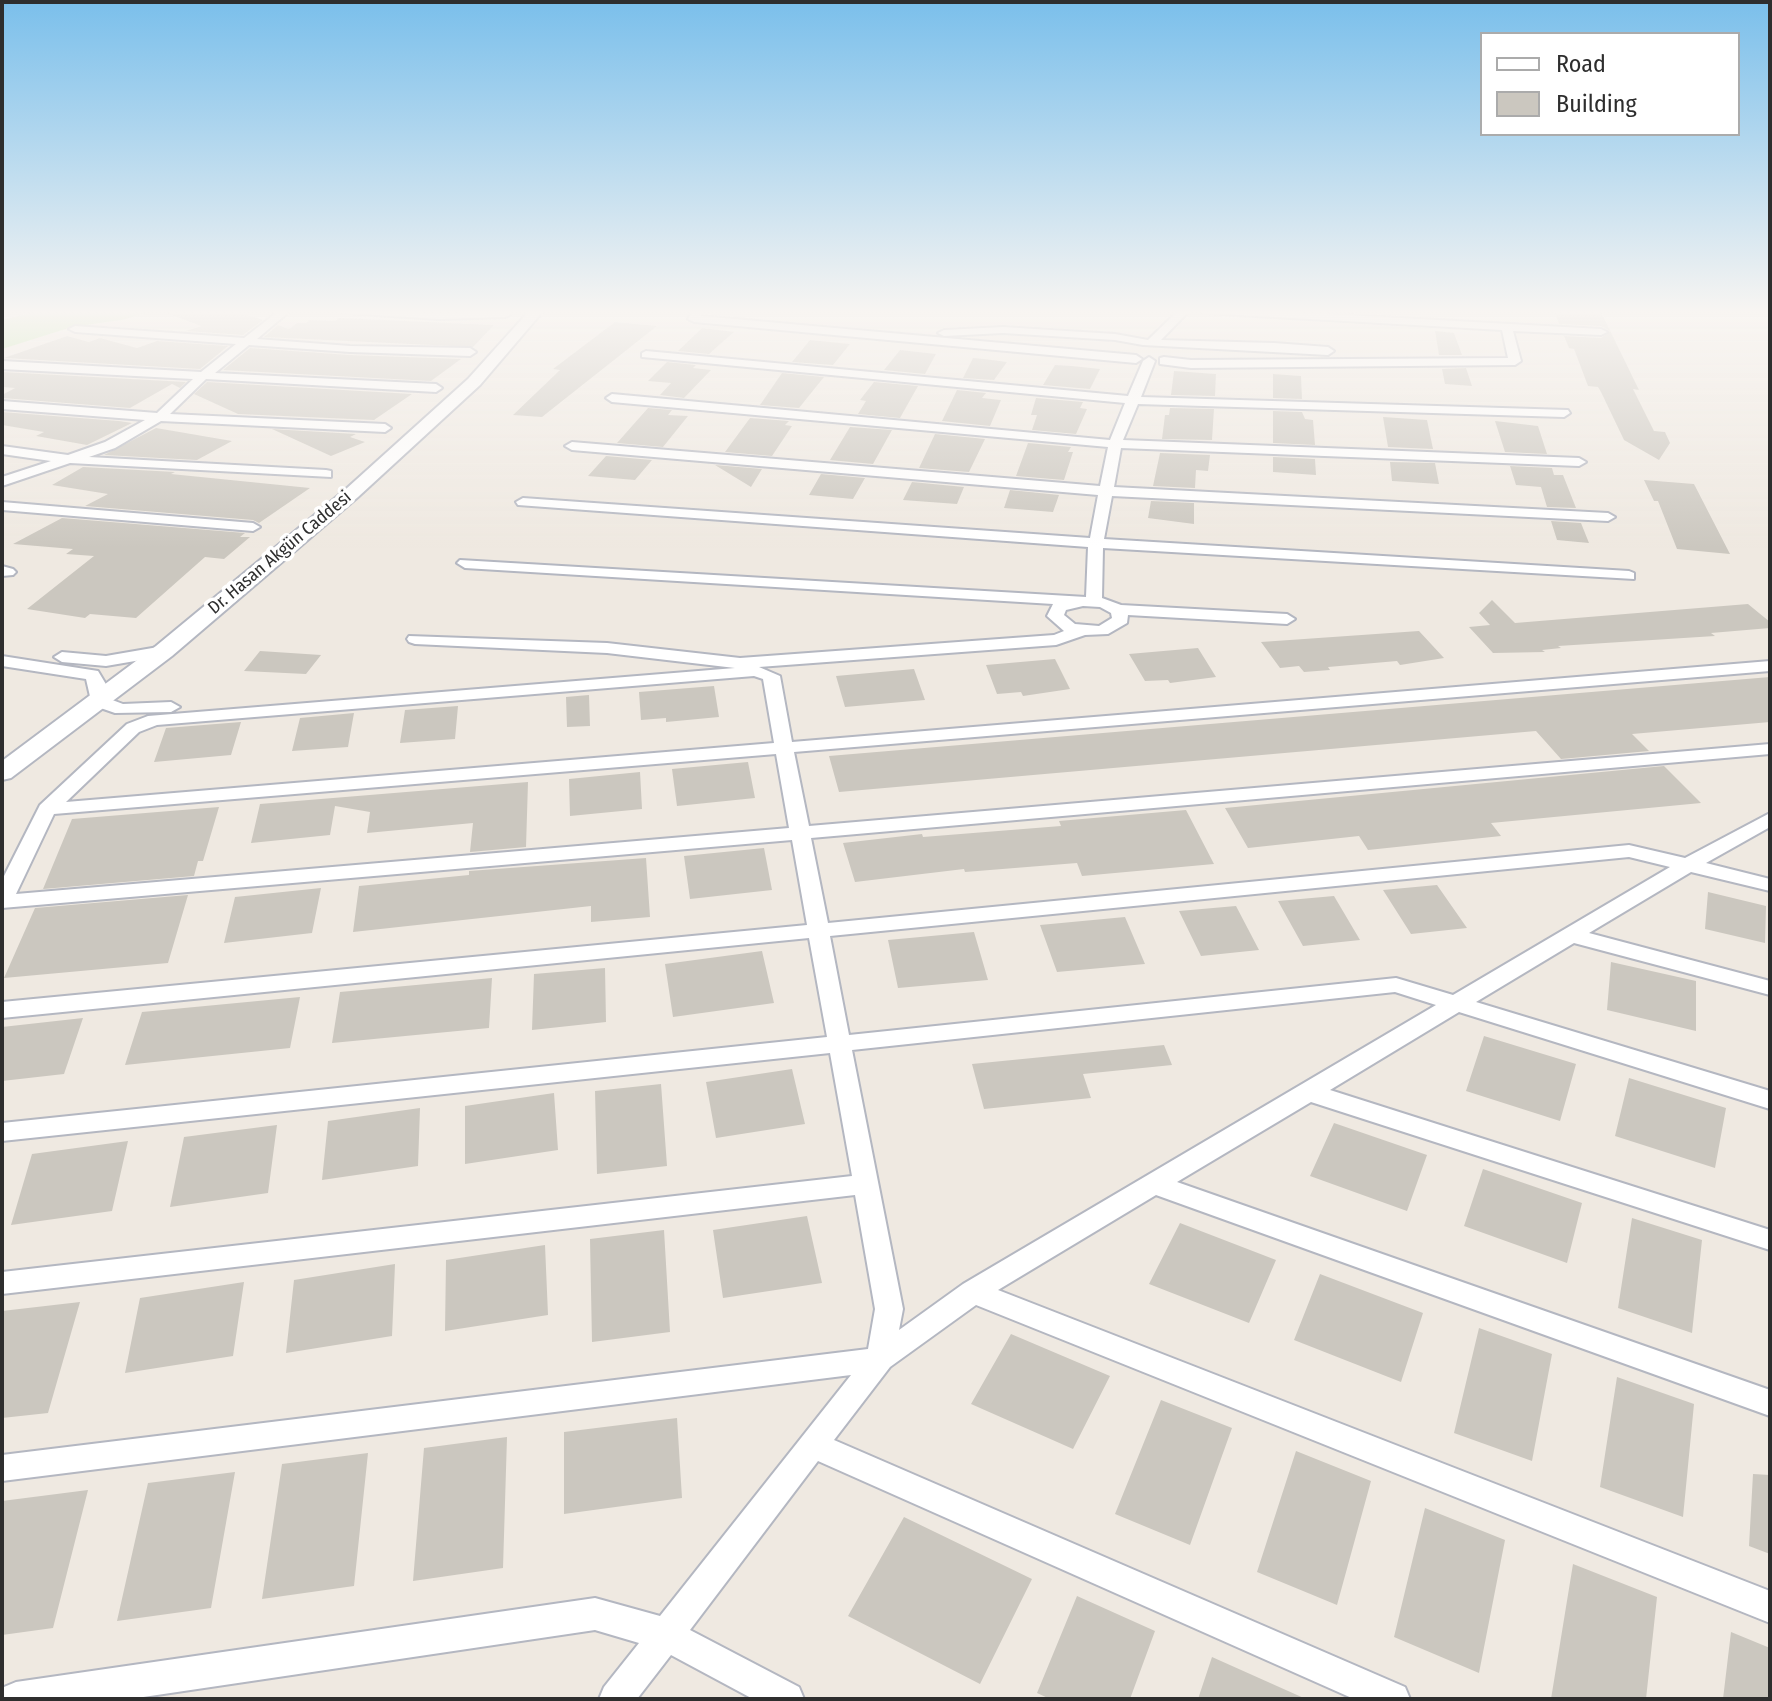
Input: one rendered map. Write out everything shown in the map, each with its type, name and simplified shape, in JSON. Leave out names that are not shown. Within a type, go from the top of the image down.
[{"type":"street","points":[[2,482],[75,460],[110,445],[162,415],[189,389]]},
{"type":"street","name":"Dr. Hasan Akgün Caddesi","points":[[2,773],[164,651],[352,493],[466,389]]},
{"type":"street","points":[[1017,389],[1131,400],[1564,413]]},
{"type":"street","points":[[1094,601],[1096,543],[1105,491],[1115,444],[1136,389]]},
{"type":"street","points":[[612,398],[1115,444],[1579,462]]},
{"type":"street","points":[[2,405],[227,422],[385,428]]},
{"type":"street","points":[[572,446],[1105,491],[1608,517]]},
{"type":"street","points":[[2,450],[75,460],[326,474]]},
{"type":"street","points":[[523,502],[1096,543],[1629,576]]},
{"type":"street","points":[[2,506],[253,527]]},
{"type":"street","points":[[465,563],[1094,601],[1118,610],[1287,619]]},
{"type":"street","points":[[1074,601],[1059,607],[1055,616],[1063,625],[1080,631]]},
{"type":"street","points":[[2,661],[92,675],[98,686],[98,701],[121,709],[158,708],[1056,640],[1080,631],[1111,629],[1121,620],[1118,610]]},
{"type":"street","points":[[415,639],[607,648],[739,663]]},
{"type":"street","points":[[2,651],[106,661],[164,651]]},
{"type":"street","points":[[47,809],[1770,666]]},
{"type":"street","points":[[2,901],[47,809],[133,728],[154,720],[755,671],[771,676],[889,1309],[880,1359]]},
{"type":"street","points":[[2,901],[1770,749]]},
{"type":"street","points":[[616,1699],[880,1359],[973,1292],[1770,819]]},
{"type":"street","points":[[2,1010],[1629,851],[1770,885]]},
{"type":"street","points":[[1570,935],[1770,988]]},
{"type":"street","points":[[2,1132],[1396,985],[1770,1100]]},
{"type":"street","points":[[1308,1092],[1770,1240]]},
{"type":"street","points":[[2,1283],[867,1184]]},
{"type":"street","points":[[1154,1184],[1770,1403]]},
{"type":"street","points":[[973,1292],[1770,1607]]},
{"type":"street","points":[[2,1468],[880,1359]]},
{"type":"street","points":[[813,1445],[1393,1699]]},
{"type":"street","points":[[16,1699],[595,1614],[665,1634],[787,1699]]},
{"type":"building","points":[[12,389],[163,389],[130,408],[2,398]]},
{"type":"building","points":[[199,389],[333,389],[412,394],[374,420],[238,414],[194,394]]},
{"type":"building","points":[[540,389],[577,389],[542,417],[513,415]]},
{"type":"building","points":[[665,389],[692,389],[684,398],[660,395]]},
{"type":"building","points":[[771,389],[814,389],[799,408],[760,405]]},
{"type":"building","points":[[868,389],[916,389],[900,418],[858,414],[866,401],[860,400]]},
{"type":"building","points":[[1172,389],[1215,389],[1215,396],[1171,395]]},
{"type":"building","points":[[1273,389],[1302,389],[1302,399],[1273,398]]},
{"type":"building","points":[[1599,389],[1633,389],[1654,431],[1665,432],[1670,443],[1659,460],[1624,440]]},
{"type":"building","points":[[957,390],[986,393],[982,398],[1001,400],[990,426],[942,421]]},
{"type":"building","points":[[1036,398],[1083,402],[1080,408],[1087,409],[1076,434],[1032,430],[1037,415],[1031,415]]},
{"type":"building","points":[[648,408],[672,410],[668,415],[688,416],[663,447],[617,443]]},
{"type":"building","points":[[1170,408],[1214,409],[1212,440],[1162,439],[1165,415],[1169,415]]},
{"type":"building","points":[[1273,411],[1302,412],[1305,419],[1313,420],[1315,445],[1273,443]]},
{"type":"building","points":[[2,412],[132,423],[87,445],[36,436],[44,432],[2,425]]},
{"type":"building","points":[[1383,417],[1427,420],[1433,449],[1388,447]]},
{"type":"building","points":[[750,418],[789,421],[785,425],[792,426],[772,456],[725,452]]},
{"type":"building","points":[[1495,421],[1538,426],[1547,454],[1505,452]]},
{"type":"building","points":[[850,427],[892,430],[873,464],[830,460]]},
{"type":"building","points":[[156,428],[232,441],[197,460],[104,455]]},
{"type":"building","points":[[272,429],[356,434],[350,437],[365,442],[331,456]]},
{"type":"building","points":[[935,434],[985,439],[969,472],[919,468]]},
{"type":"building","points":[[1028,443],[1071,447],[1068,452],[1073,452],[1064,480],[1016,476]]},
{"type":"building","points":[[1160,453],[1210,455],[1208,471],[1196,470],[1195,488],[1153,486]]},
{"type":"building","points":[[606,456],[652,460],[635,480],[588,476]]},
{"type":"building","points":[[1273,457],[1315,459],[1316,475],[1273,472]]},
{"type":"building","points":[[1390,462],[1435,463],[1439,484],[1392,481]]},
{"type":"building","points":[[715,465],[762,469],[751,487]]},
{"type":"building","points":[[1510,466],[1552,468],[1554,475],[1563,475],[1576,508],[1547,507],[1541,487],[1516,485]]},
{"type":"building","points":[[83,467],[175,472],[171,474],[310,488],[259,523],[253,520],[85,506],[108,494],[52,485]]},
{"type":"building","points":[[821,474],[865,478],[853,499],[809,495]]},
{"type":"building","points":[[1644,480],[1694,484],[1730,554],[1677,549],[1658,501],[1654,501]]},
{"type":"building","points":[[912,482],[964,487],[957,504],[903,500]]},
{"type":"building","points":[[1010,490],[1059,495],[1053,512],[1004,508]]},
{"type":"building","points":[[1151,501],[1194,503],[1194,524],[1148,518]]},
{"type":"building","points":[[62,518],[245,533],[240,537],[250,537],[224,559],[205,557],[136,618],[90,614],[85,618],[27,609],[94,556],[66,554],[73,549],[13,544]]},
{"type":"building","points":[[1551,521],[1581,523],[1589,543],[1557,540]]},
{"type":"building","points":[[1492,600],[1515,623],[1748,604],[1770,622],[1770,628],[1711,633],[1715,636],[1558,646],[1561,648],[1542,650],[1545,652],[1493,653],[1469,627],[1490,625],[1479,613]]},
{"type":"building","points":[[1419,631],[1444,658],[1400,665],[1397,661],[1328,667],[1330,670],[1304,672],[1299,666],[1280,668],[1261,642]]},
{"type":"building","points":[[1198,648],[1216,677],[1170,683],[1168,680],[1145,681],[1129,654]]},
{"type":"building","points":[[260,651],[321,655],[306,674],[244,671]]},
{"type":"building","points":[[1055,659],[1070,689],[1023,696],[1021,692],[997,694],[986,665]]},
{"type":"building","points":[[914,669],[925,700],[845,707],[836,676]]},
{"type":"building","points":[[1770,677],[1770,722],[1632,734],[1649,751],[1561,759],[1536,731],[839,792],[829,756]]},
{"type":"building","points":[[714,686],[719,717],[666,722],[666,718],[641,720],[639,692]]},
{"type":"building","points":[[589,695],[590,726],[567,727],[566,697]]},
{"type":"building","points":[[458,706],[455,739],[400,743],[405,710]]},
{"type":"building","points":[[354,713],[348,747],[292,751],[300,718]]},
{"type":"building","points":[[241,722],[231,755],[154,762],[166,728]]},
{"type":"building","points":[[748,762],[755,798],[677,806],[672,769]]},
{"type":"building","points":[[1664,766],[1701,803],[1491,823],[1501,836],[1368,850],[1359,836],[1248,848],[1225,808]]},
{"type":"building","points":[[640,772],[642,809],[570,816],[569,779]]},
{"type":"building","points":[[528,782],[526,847],[470,852],[473,823],[367,833],[370,812],[335,806],[330,835],[251,843],[260,804]]},
{"type":"building","points":[[219,807],[203,861],[198,861],[194,876],[43,889],[72,819]]},
{"type":"building","points":[[1186,810],[1214,864],[1082,876],[1077,863],[965,872],[964,869],[855,882],[843,843],[922,834],[923,837],[1061,826],[1059,821]]},
{"type":"building","points":[[764,848],[772,890],[690,899],[684,856]]},
{"type":"building","points":[[646,858],[650,917],[591,922],[591,906],[353,932],[359,886],[469,875],[469,871]]},
{"type":"building","points":[[1437,885],[1467,928],[1411,934],[1383,890]]},
{"type":"building","points":[[321,888],[312,933],[224,943],[235,897]]},
{"type":"building","points":[[1708,892],[1766,906],[1765,943],[1705,929]]},
{"type":"building","points":[[188,895],[168,963],[4,978],[35,908]]},
{"type":"building","points":[[1334,896],[1360,940],[1303,946],[1278,901]]},
{"type":"building","points":[[1236,906],[1259,950],[1201,956],[1179,911]]},
{"type":"building","points":[[1125,917],[1145,964],[1057,972],[1040,925]]},
{"type":"building","points":[[974,932],[988,980],[898,988],[888,940]]},
{"type":"building","points":[[762,951],[774,1003],[673,1017],[665,964]]},
{"type":"building","points":[[1611,962],[1696,981],[1696,1031],[1607,1010]]},
{"type":"building","points":[[605,968],[606,1022],[532,1030],[534,974]]},
{"type":"building","points":[[492,978],[489,1028],[332,1043],[340,992]]},
{"type":"building","points":[[300,997],[290,1048],[125,1065],[142,1012]]},
{"type":"building","points":[[83,1018],[64,1074],[2,1081],[2,1027]]},
{"type":"building","points":[[1484,1036],[1576,1064],[1560,1121],[1466,1091]]},
{"type":"building","points":[[1164,1045],[1172,1065],[1083,1074],[1091,1098],[984,1109],[972,1064]]},
{"type":"building","points":[[792,1069],[805,1124],[716,1138],[706,1082]]},
{"type":"building","points":[[1629,1078],[1726,1108],[1715,1168],[1615,1136]]},
{"type":"building","points":[[661,1084],[667,1166],[597,1174],[595,1091]]},
{"type":"building","points":[[554,1093],[558,1150],[465,1164],[465,1106]]},
{"type":"building","points":[[420,1108],[418,1166],[322,1180],[328,1121]]},
{"type":"building","points":[[1334,1123],[1427,1155],[1407,1211],[1310,1176]]},
{"type":"building","points":[[277,1125],[268,1193],[170,1207],[184,1137]]},
{"type":"building","points":[[128,1141],[112,1211],[11,1225],[32,1154]]},
{"type":"building","points":[[1483,1169],[1582,1203],[1567,1263],[1464,1226]]},
{"type":"building","points":[[807,1216],[822,1283],[723,1298],[713,1230]]},
{"type":"building","points":[[1632,1218],[1702,1240],[1692,1333],[1618,1308]]},
{"type":"building","points":[[1180,1223],[1276,1260],[1249,1323],[1149,1284]]},
{"type":"building","points":[[664,1230],[670,1332],[592,1342],[590,1239]]},
{"type":"building","points":[[545,1245],[548,1315],[445,1331],[446,1260]]},
{"type":"building","points":[[395,1264],[392,1336],[286,1353],[294,1280]]},
{"type":"building","points":[[1320,1274],[1423,1313],[1401,1382],[1294,1340]]},
{"type":"building","points":[[244,1282],[233,1356],[125,1373],[140,1298]]},
{"type":"building","points":[[80,1302],[48,1413],[2,1418],[2,1311]]},
{"type":"building","points":[[1479,1328],[1552,1354],[1532,1461],[1454,1433]]},
{"type":"building","points":[[1011,1334],[1110,1376],[1073,1449],[971,1404]]},
{"type":"building","points":[[1617,1377],[1694,1404],[1683,1517],[1600,1487]]},
{"type":"building","points":[[1161,1400],[1232,1428],[1190,1545],[1115,1514]]},
{"type":"building","points":[[677,1418],[682,1498],[564,1514],[564,1432]]},
{"type":"building","points":[[507,1437],[503,1568],[413,1581],[424,1448]]},
{"type":"building","points":[[1296,1451],[1371,1481],[1337,1605],[1257,1572]]},
{"type":"building","points":[[368,1453],[354,1586],[262,1599],[282,1464]]},
{"type":"building","points":[[235,1472],[211,1608],[117,1621],[148,1483]]},
{"type":"building","points":[[1753,1474],[1770,1475],[1770,1554],[1749,1546]]},
{"type":"building","points":[[88,1490],[53,1628],[2,1635],[2,1501]]},
{"type":"building","points":[[1425,1508],[1505,1540],[1479,1673],[1394,1637]]},
{"type":"building","points":[[904,1517],[1032,1579],[980,1684],[848,1616]]},
{"type":"building","points":[[1573,1564],[1657,1597],[1646,1699],[1551,1699]]},
{"type":"building","points":[[1077,1596],[1155,1631],[1130,1699],[1050,1699],[1037,1693]]},
{"type":"building","points":[[1731,1632],[1770,1648],[1770,1699],[1723,1699]]},
{"type":"building","points":[[1212,1657],[1306,1699],[1198,1699]]}]
